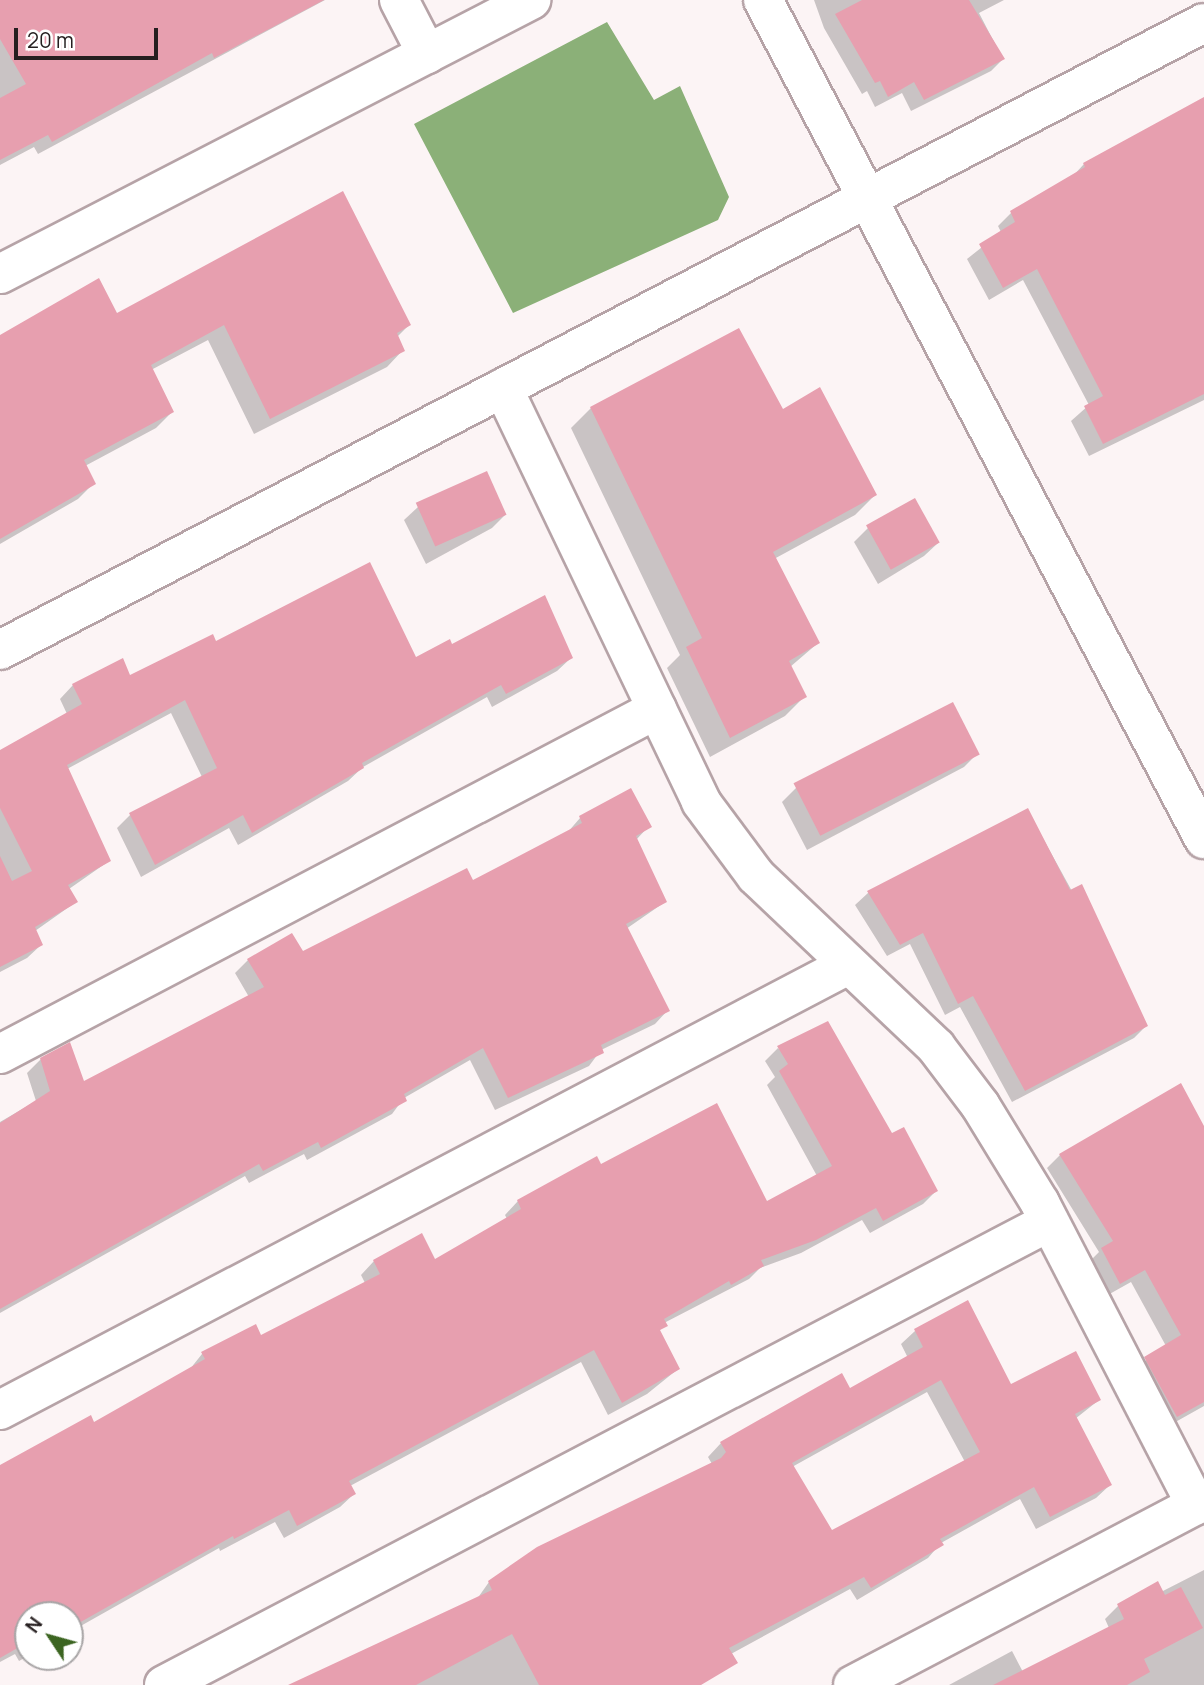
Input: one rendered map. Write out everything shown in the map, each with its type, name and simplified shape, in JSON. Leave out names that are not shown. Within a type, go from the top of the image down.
[{"type":"street","points":[[399,0],[427,54]]},
{"type":"street","points":[[0,274],[531,0]]},
{"type":"street","points":[[763,0],[1204,839]]},
{"type":"street","points":[[0,650],[1204,23]]},
{"type":"street","points":[[503,388],[701,802],[756,876],[936,1047],[980,1105],[1049,1222],[1200,1503],[853,1685]]},
{"type":"street","points":[[0,1054],[657,709]]},
{"type":"street","points":[[0,1410],[848,965]]},
{"type":"street","points":[[164,1685],[1049,1222]]},
{"type":"shaded area","points":[[607,22],[654,100],[680,86],[729,197],[718,220],[513,313],[414,124]]},
{"type":"building","points":[[0,0],[324,0],[214,58],[212,53],[52,142],[48,135],[0,160],[0,98],[26,84],[0,39]]},
{"type":"building","points":[[862,0],[969,0],[1005,59],[924,100],[914,82],[888,97],[880,81],[875,83],[835,14]]},
{"type":"building","points":[[1204,97],[1204,394],[1103,444],[1084,406],[1103,396],[1037,269],[1003,288],[979,244],[1015,222],[1010,211],[1085,167],[1083,163]]},
{"type":"building","points":[[343,191],[411,325],[397,333],[405,351],[270,419],[224,325],[151,365],[174,412],[84,460],[96,484],[0,539],[0,335],[99,278],[117,313]]},
{"type":"building","points":[[739,328],[783,409],[820,387],[877,495],[773,552],[820,643],[789,661],[807,697],[730,738],[686,647],[702,638],[590,407]]},
{"type":"building","points":[[487,471],[507,515],[435,547],[416,503]]},
{"type":"building","points":[[915,498],[940,543],[891,570],[866,525]]},
{"type":"building","points":[[370,562],[416,657],[450,639],[452,644],[545,595],[573,658],[506,694],[501,685],[362,763],[364,768],[252,833],[243,815],[155,865],[129,813],[217,768],[185,700],[67,765],[111,861],[68,885],[78,902],[35,927],[43,945],[0,967],[0,856],[12,881],[32,871],[0,808],[0,750],[82,704],[72,684],[123,658],[130,675],[213,634],[216,641]]},
{"type":"building","points":[[953,702],[980,755],[820,836],[794,783]]},
{"type":"building","points":[[631,788],[652,827],[636,836],[667,902],[626,924],[670,1011],[601,1045],[604,1053],[508,1098],[483,1048],[404,1094],[407,1101],[321,1148],[318,1142],[263,1171],[259,1164],[0,1309],[0,1123],[50,1091],[40,1058],[70,1042],[84,1081],[264,987],[247,959],[292,933],[303,951],[467,868],[473,880],[582,823],[579,816]]},
{"type":"building","points":[[1028,808],[1070,890],[1082,884],[1148,1026],[1025,1091],[973,996],[958,1004],[923,933],[900,945],[867,891]]},
{"type":"building","points":[[828,1021],[892,1133],[904,1127],[938,1191],[883,1221],[876,1208],[816,1240],[761,1260],[764,1266],[731,1285],[729,1281],[664,1319],[668,1326],[660,1330],[680,1369],[622,1403],[594,1350],[349,1481],[356,1494],[297,1526],[289,1510],[234,1539],[233,1536],[84,1620],[84,1601],[14,1601],[14,1650],[0,1658],[0,1465],[91,1415],[94,1422],[205,1359],[201,1352],[256,1324],[261,1335],[380,1274],[373,1260],[422,1233],[435,1259],[521,1209],[517,1200],[597,1156],[601,1164],[717,1103],[767,1201],[832,1166],[779,1071],[788,1064],[777,1046]]},
{"type":"building","points":[[1181,1083],[1204,1126],[1204,1402],[1177,1417],[1144,1357],[1181,1335],[1145,1270],[1120,1284],[1101,1248],[1113,1241],[1059,1154]]},
{"type":"building","points":[[968,1300],[1011,1384],[1076,1351],[1101,1400],[1075,1414],[1112,1485],[1050,1517],[1034,1487],[940,1539],[944,1545],[871,1588],[864,1577],[729,1648],[738,1663],[701,1685],[539,1685],[512,1634],[416,1685],[288,1685],[492,1590],[488,1581],[537,1547],[721,1458],[726,1452],[720,1442],[842,1373],[850,1388],[923,1347],[914,1329]],"holes":[[[941,1380],[980,1452],[832,1530],[792,1463]]]},
{"type":"building","points":[[1158,1581],[1165,1595],[1181,1587],[1203,1628],[1144,1659],[1150,1672],[1127,1685],[993,1685],[1124,1619],[1117,1604]]}]
